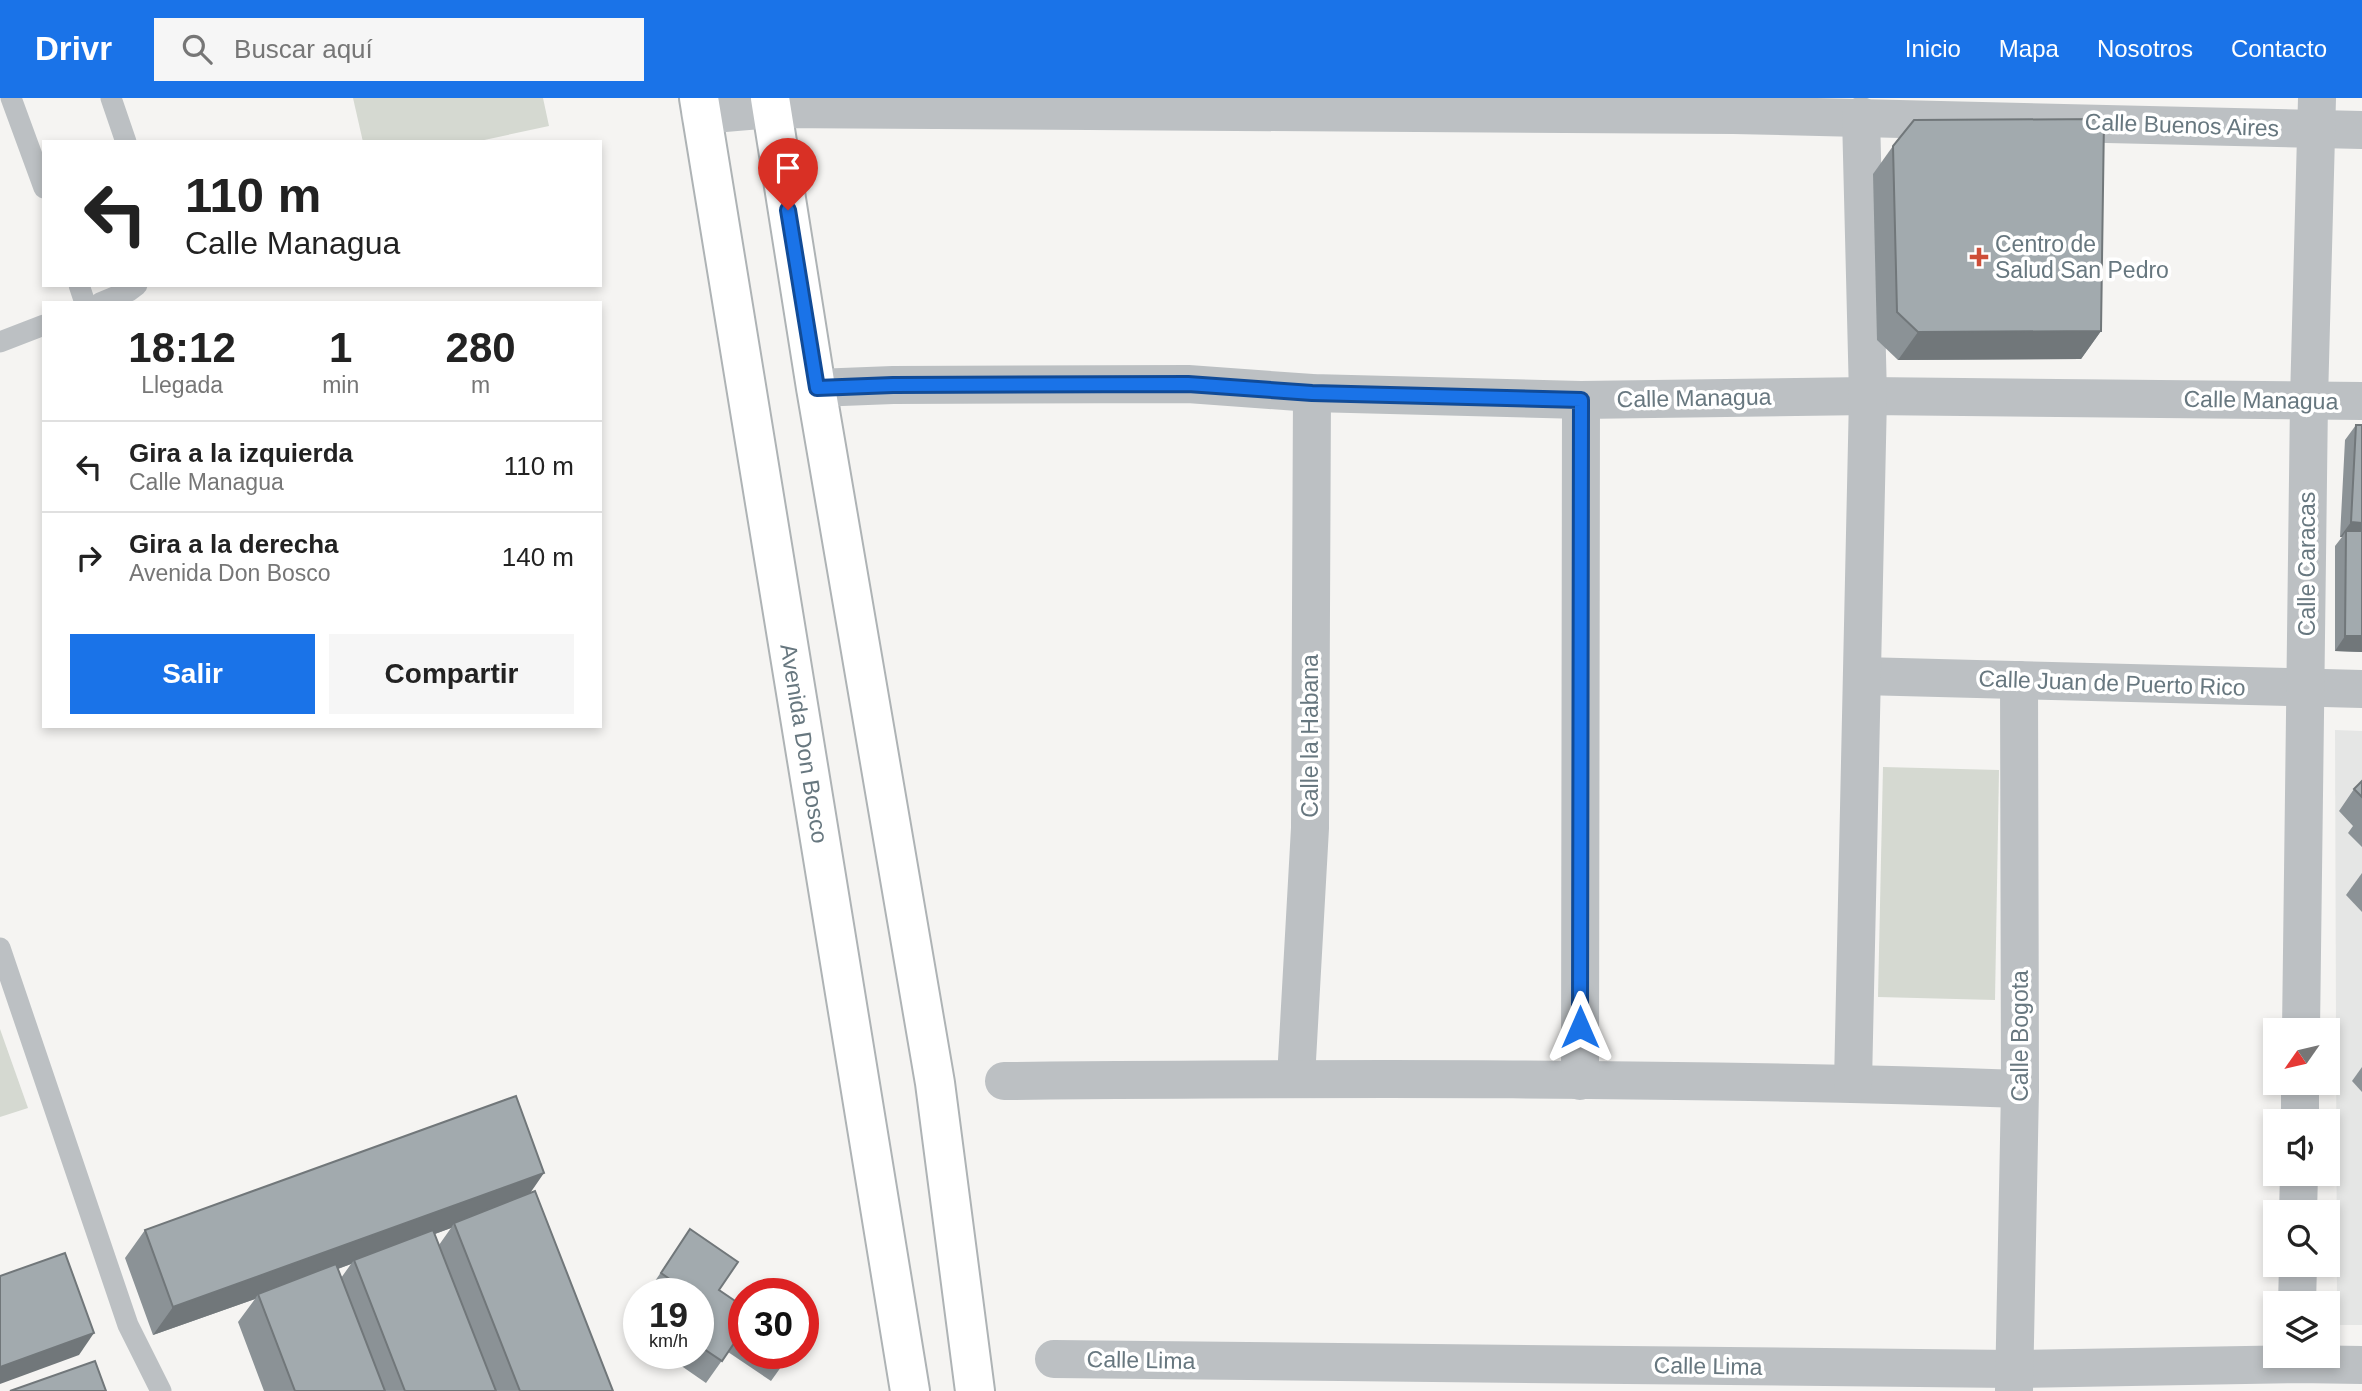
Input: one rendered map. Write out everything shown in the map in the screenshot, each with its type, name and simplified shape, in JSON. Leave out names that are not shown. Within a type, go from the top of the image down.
[{"type":"main road","points":[[770,103],[935,1083],[975,1391]]},
{"type":"main road","name":"Avenida Don Bosco","points":[[700,106],[910,1391]]},
{"type":"street","name":"Calle Buenos Aires","points":[[700,106],[770,103],[1733,106],[1861,116],[2315,114],[2362,130]]},
{"type":"street","name":"Calle Caracas","points":[[2301,1018],[2315,114]]},
{"type":"street","points":[[1853,1083],[1868,396],[1861,116]]},
{"type":"street","name":"Calle Managua","points":[[817,388],[1188,384],[1312,393],[1581,400],[1868,396],[2362,401]]},
{"type":"street","name":"Calle la Habana","points":[[1296,1078],[1310,828],[1312,393]]},
{"type":"street","points":[[1580,1081],[1581,400]]},
{"type":"street","name":"Calle Juan de Puerto Rico","points":[[1862,676],[2362,689]]},
{"type":"street","name":"Calle Bogota","points":[[2014,1380],[2020,1089],[2019,680]]},
{"type":"street","points":[[1004,1081],[1296,1078],[1853,1083],[2020,1089]]},
{"type":"street","name":"Calle Lima","points":[[1054,1359],[2014,1380],[2296,1370],[2362,1365]]},
{"type":"lane","points":[[11,98],[42,183]]},
{"type":"lane","points":[[111,98],[125,140]]},
{"type":"lane","points":[[105,301],[134,287]]},
{"type":"lane","points":[[0,342],[42,326]]},
{"type":"lane","points":[[0,948],[128,1325],[162,1391]]},
{"type":"shaded area","points":[[353,98],[543,98],[549,126],[484,140],[363,140]]},
{"type":"shaded area","points":[[2335,730],[2362,731],[2362,1325],[2340,1325],[2340,1291],[2337,1291],[2337,1277],[2340,1277],[2340,1200],[2337,1200],[2337,1186],[2340,1186],[2340,1109],[2336,1109],[2336,1096],[2340,1096],[2340,1018],[2336,1018]]},
{"type":"shaded area","points":[[1883,767],[1999,770],[1995,1000],[1878,997]]},
{"type":"shaded area","points":[[0,1029],[28,1108],[0,1117]]},
{"type":"building","name":"Centro de Salud San Pedro","points":[[2104,119],[2101,331],[1918,332],[1897,312],[1893,146],[1914,120]]},
{"type":"building","points":[[2356,425],[2362,425],[2362,523],[2351,522]]},
{"type":"building","points":[[2346,531],[2362,531],[2362,636],[2345,636]]},
{"type":"building","points":[[2362,781],[2362,797],[2354,789]]},
{"type":"building","points":[[516,1096],[544,1173],[173,1307],[145,1230]]},
{"type":"building","points":[[535,1191],[613,1391],[520,1391],[454,1223]]},
{"type":"building","points":[[690,1229],[738,1262],[719,1290],[728,1296],[728,1352],[722,1361],[714,1356],[714,1278],[668,1278],[661,1273]]},
{"type":"building","points":[[433,1230],[496,1391],[405,1391],[354,1260]]},
{"type":"building","points":[[65,1253],[94,1333],[0,1367],[0,1276]]},
{"type":"building","points":[[336,1264],[385,1391],[295,1391],[258,1294]]},
{"type":"building","points":[[95,1361],[106,1391],[10,1391]]},
{"type":"place","name":"Centro de Salud San Pedro","points":[[1979,257]]},
{"type":"route","points":[[788,210],[817,388],[893,385],[1188,384],[1312,393],[1581,400],[1580,1027]]}]
